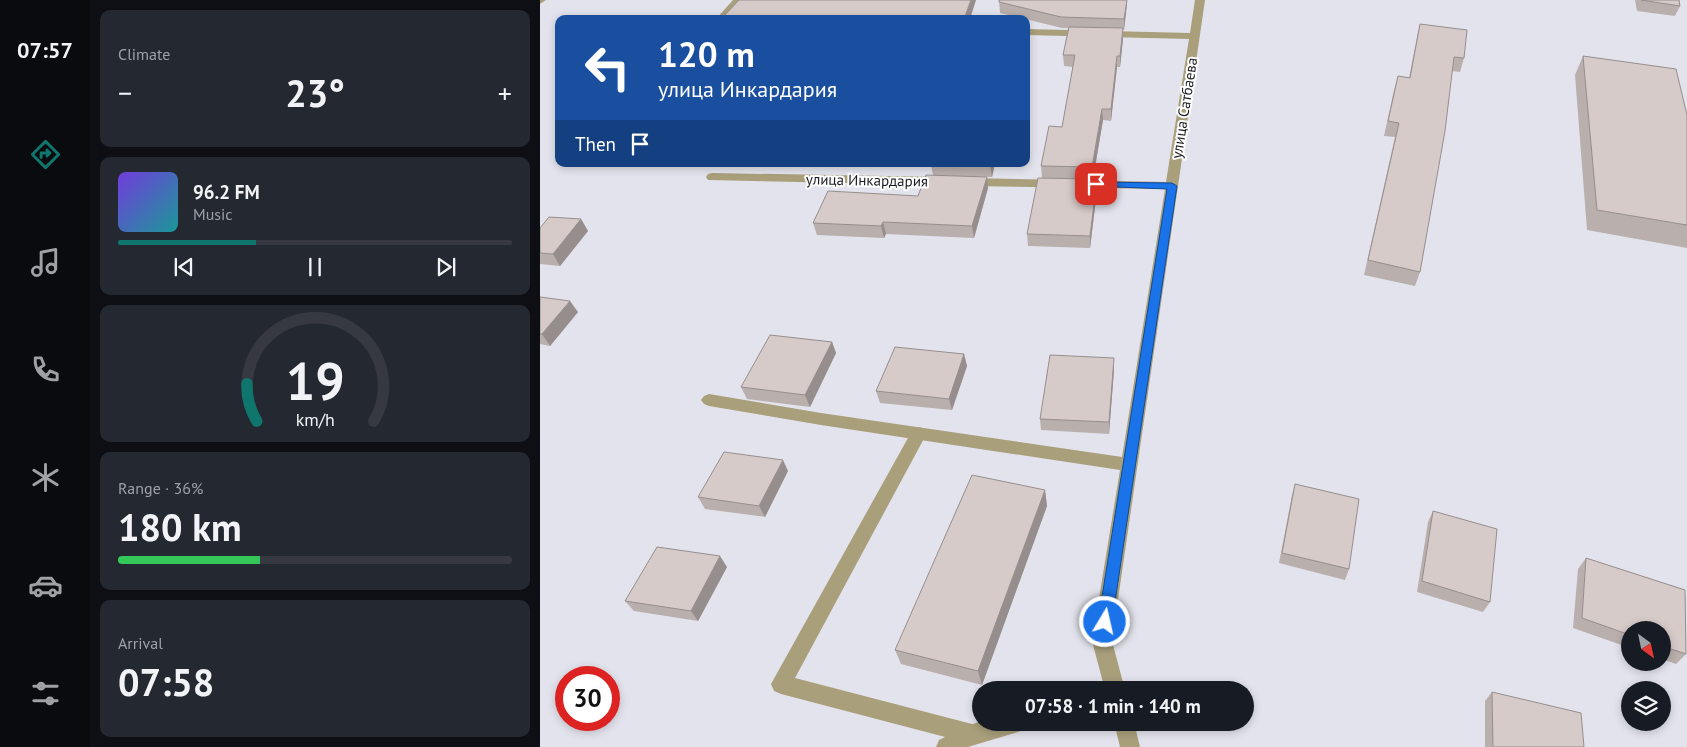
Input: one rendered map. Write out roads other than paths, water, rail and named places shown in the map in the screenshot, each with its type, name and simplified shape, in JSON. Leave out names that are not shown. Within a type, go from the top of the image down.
[{"type":"street","points":[[725,15],[738,0]]},
{"type":"street","name":"улица Сатбаева","points":[[1113,681],[1102,641],[1200,0]]},
{"type":"street","points":[[1030,32],[1195,36]]},
{"type":"street","name":"улица Инкардария","points":[[712,177],[1172,186]]},
{"type":"street","points":[[709,400],[1129,466]]},
{"type":"street","points":[[919,434],[781,684],[972,734]]},
{"type":"street","points":[[946,747],[972,734],[984,731]]},
{"type":"street","points":[[1126,731],[1130,747]]}]
